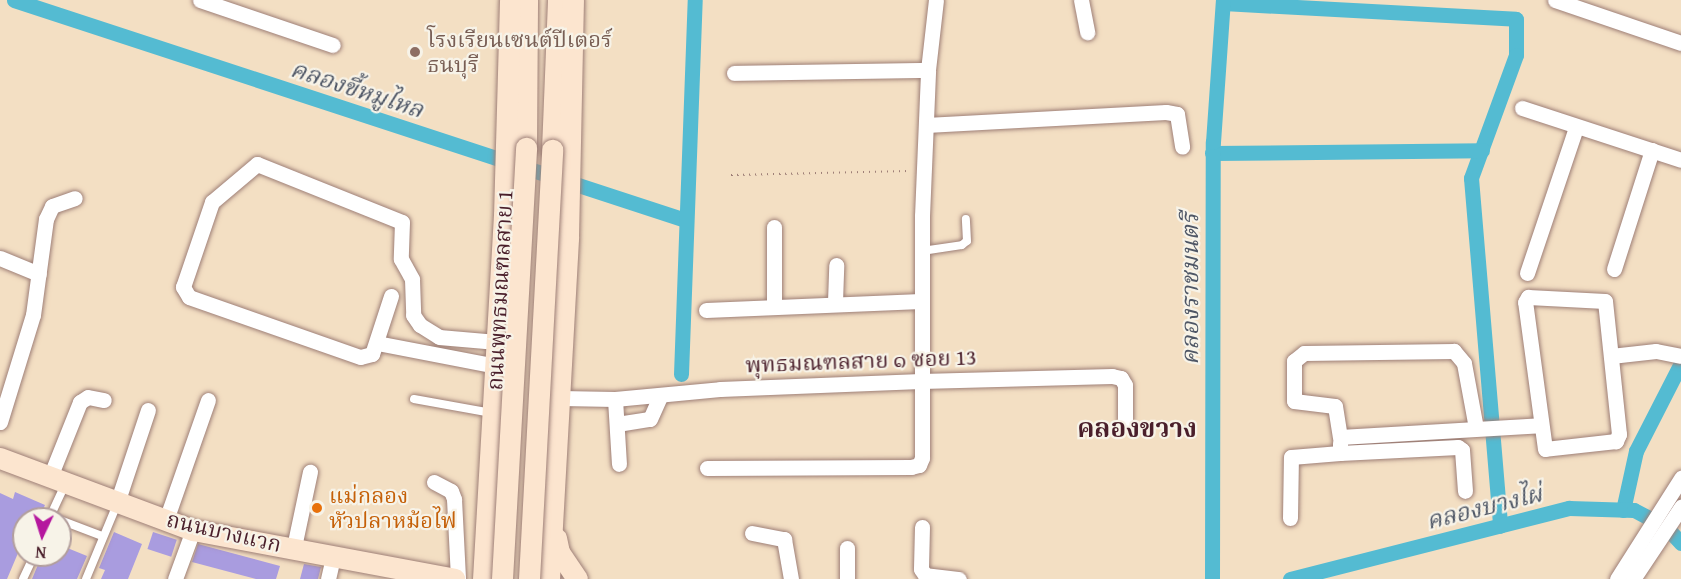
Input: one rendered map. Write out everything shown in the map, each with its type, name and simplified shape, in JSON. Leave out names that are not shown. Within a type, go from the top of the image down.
[{"type":"main road","name":"ถนนพุทธมณฑลสาย 1","points":[[483,579],[509,113],[510,0]]},
{"type":"main road","name":"ถนนพุทธมณฑลสาย 1","points":[[502,579],[526,148],[527,0]]},
{"type":"main road","name":"ถนนพุทธมณฑลสาย 1","points":[[529,579],[558,0]]},
{"type":"main road","points":[[549,579],[568,237],[573,0]]},
{"type":"main road","name":"ถนนบางแวก","points":[[0,458],[193,530],[294,548],[333,558],[456,579]]},
{"type":"main road","points":[[491,460],[499,524],[520,540],[536,538],[542,527],[556,472]]},
{"type":"main road","points":[[554,520],[559,552],[577,579]]},
{"type":"street","points":[[200,0],[333,45]]},
{"type":"street","points":[[707,468],[919,465],[922,458],[921,301],[924,171],[928,70],[936,0]]},
{"type":"street","points":[[1081,0],[1087,32]]},
{"type":"street","points":[[1555,0],[1681,43]]},
{"type":"street","points":[[734,74],[928,70]]},
{"type":"street","points":[[1522,108],[1681,160]]},
{"type":"street","points":[[926,125],[1166,112],[1177,114],[1182,147]]},
{"type":"street","points":[[1527,273],[1576,127]]},
{"type":"street","points":[[1614,269],[1652,150]]},
{"type":"street","points":[[391,296],[372,354],[360,357],[185,293],[191,255],[212,202],[247,169],[257,164],[398,219],[403,226],[401,260],[411,279],[413,315],[420,325],[439,337],[497,342]]},
{"type":"street","points":[[0,422],[24,349],[39,274],[46,219],[52,206],[75,198]]},
{"type":"street","points":[[774,226],[774,307]]},
{"type":"street","points":[[0,258],[39,274]]},
{"type":"street","points":[[835,302],[836,265]]},
{"type":"street","points":[[1528,297],[1601,298],[1605,301],[1611,356],[1619,434],[1616,441],[1550,451],[1542,444],[1540,425],[1525,303],[1528,297]]},
{"type":"street","points":[[706,310],[835,302],[921,301]]},
{"type":"street","points":[[377,343],[496,366]]},
{"type":"street","points":[[1340,453],[1335,406],[1294,401],[1292,395],[1298,355],[1454,351],[1464,363],[1484,428]]},
{"type":"street","points":[[1611,356],[1677,355]]},
{"type":"street","name":"พุทธมณฑลสาย ๑ ซอย 13","points":[[560,399],[660,397],[720,389],[921,381],[1121,378],[1125,420]]},
{"type":"street","points":[[58,481],[80,402],[88,397],[104,400]]},
{"type":"street","points":[[617,424],[650,418],[660,397]]},
{"type":"street","points":[[615,399],[619,464]]},
{"type":"street","points":[[166,520],[208,400]]},
{"type":"street","points":[[117,503],[148,410]]},
{"type":"street","points":[[1340,437],[1540,425]]},
{"type":"street","points":[[1290,518],[1290,457],[1458,447],[1462,450],[1465,491]]},
{"type":"street","points":[[294,548],[310,472]]},
{"type":"street","points":[[1617,579],[1647,528],[1681,478]]},
{"type":"street","points":[[434,482],[451,491],[454,499],[456,579]]},
{"type":"street","points":[[1633,579],[1678,512]]},
{"type":"street","points":[[922,527],[921,569],[925,574],[959,579]]},
{"type":"street","points":[[175,579],[193,530]]},
{"type":"street","points":[[752,533],[784,539],[792,579]]},
{"type":"street","points":[[847,548],[847,579]]},
{"type":"street","points":[[328,579],[333,558]]},
{"type":"lane","points":[[922,250],[962,245],[967,240],[966,219]]},
{"type":"lane","points":[[414,399],[494,413]]},
{"type":"lane","points":[[55,507],[58,481]]},
{"type":"lane","points":[[86,579],[117,503]]},
{"type":"lane","points":[[72,525],[102,536]]},
{"type":"path","points":[[731,175],[924,171]]},
{"type":"building","points":[[15,492],[45,505],[44,507],[12,507],[12,567],[7,579],[0,579],[0,493],[13,499]]},
{"type":"building","points":[[114,532],[142,544],[128,579],[101,579],[105,570],[99,568]]},
{"type":"building","points":[[153,532],[177,540],[171,557],[147,549]]},
{"type":"building","points":[[198,544],[280,566],[276,579],[256,579],[192,562]]},
{"type":"building","points":[[72,550],[87,556],[77,579],[32,579],[37,567],[72,567]]},
{"type":"building","points":[[304,564],[321,567],[318,579],[300,579]]},
{"type":"waterway","name":"คลองขี้หมูไหล","points":[[14,0],[685,220]]},
{"type":"waterway","points":[[681,374],[695,0]]},
{"type":"waterway","name":"คลองราชมนตรี","points":[[1212,579],[1213,142],[1223,0]]},
{"type":"waterway","points":[[1223,3],[1516,19],[1516,55],[1471,178],[1500,526]]},
{"type":"waterway","points":[[1212,153],[1482,150]]},
{"type":"waterway","points":[[1623,510],[1636,451],[1681,363]]},
{"type":"waterway","name":"คลองบางไผ่","points":[[1290,579],[1569,508],[1634,510],[1666,527],[1681,543]]},
{"type":"place","name":"โรงเรียนเซนต์ปีเตอร์ ธนบุรี","points":[[415,52]]},
{"type":"place","name":"แม่กลอง หัวปลาหม้อไฟ","points":[[317,508]]},
{"type":"district","name":"คลองขวาง","points":[[1137,428]]}]
